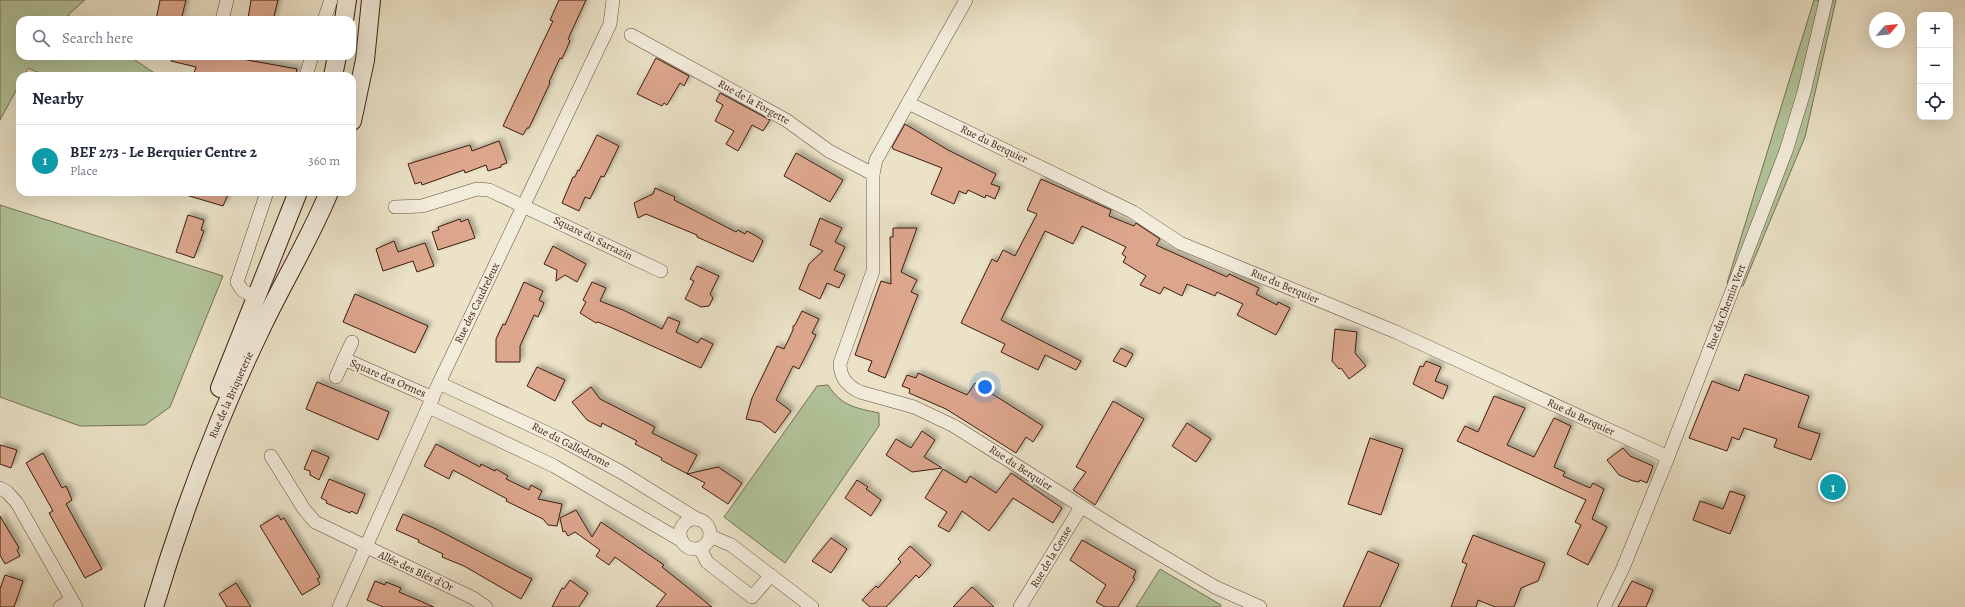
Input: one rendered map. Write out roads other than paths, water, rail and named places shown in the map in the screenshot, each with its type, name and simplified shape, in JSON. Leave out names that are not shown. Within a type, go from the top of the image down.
[{"type":"street","points":[[223,16],[227,0]]},
{"type":"street","points":[[325,16],[331,0]]},
{"type":"street","points":[[345,16],[347,0]]},
{"type":"street","points":[[356,103],[365,60],[371,0]]},
{"type":"street","name":"Rue des Caudreleux","points":[[339,607],[439,383],[610,24],[613,0]]},
{"type":"street","name":"Rue du Berquier","points":[[966,0],[881,150],[873,174],[873,271],[840,363],[843,379],[860,392],[914,407],[954,426],[1081,507],[1215,587],[1260,607]]},
{"type":"street","name":"Rue du Chemin Vert","points":[[1604,607],[1623,568],[1668,457],[1794,131],[1826,0]]},
{"type":"street","name":"Rue de la Forgette","points":[[631,35],[786,120],[829,151],[873,174]]},
{"type":"street","points":[[307,72],[311,60]]},
{"type":"street","points":[[334,72],[336,60]]},
{"type":"street","name":"Rue du Berquier","points":[[908,103],[1133,212],[1180,243],[1396,332],[1668,457]]},
{"type":"street","name":"Square du Sarrazin","points":[[395,207],[422,206],[483,189],[489,190],[525,205],[661,271]]},
{"type":"street","points":[[249,353],[251,336],[260,311],[256,298],[242,290],[237,282],[266,196]]},
{"type":"street","name":"Rue de la Briqueterie","points":[[140,607],[214,402],[296,196]]},
{"type":"street","name":"Rue de la Briqueterie","points":[[154,607],[176,534],[203,460],[249,353],[311,233],[327,196]]},
{"type":"street","points":[[256,298],[285,283]]},
{"type":"street","name":"Square des Ormes","points":[[336,377],[352,342]]},
{"type":"street","name":"Square des Ormes","points":[[344,359],[431,402]]},
{"type":"street","name":"Rue du Gallodrome","points":[[439,383],[558,438],[621,472],[697,519]]},
{"type":"street","points":[[431,402],[554,466],[682,541],[690,548],[700,548],[706,544],[710,536],[708,526],[704,522],[697,519],[689,520],[683,525],[680,533],[682,541]]},
{"type":"street","name":"Allée des Blés d'Or","points":[[271,456],[310,517],[324,528],[473,598],[486,607]]},
{"type":"street","points":[[0,488],[8,492],[17,503],[69,605]]},
{"type":"street","name":"Rue de la Cense","points":[[1020,607],[1081,507]]},
{"type":"street","points":[[710,536],[726,542],[770,575],[804,605]]},
{"type":"street","points":[[700,548],[707,562],[752,598],[770,575]]},
{"type":"place","name":"BEF 273 - Le Berquier Centre 2","points":[[1833,487]]}]
